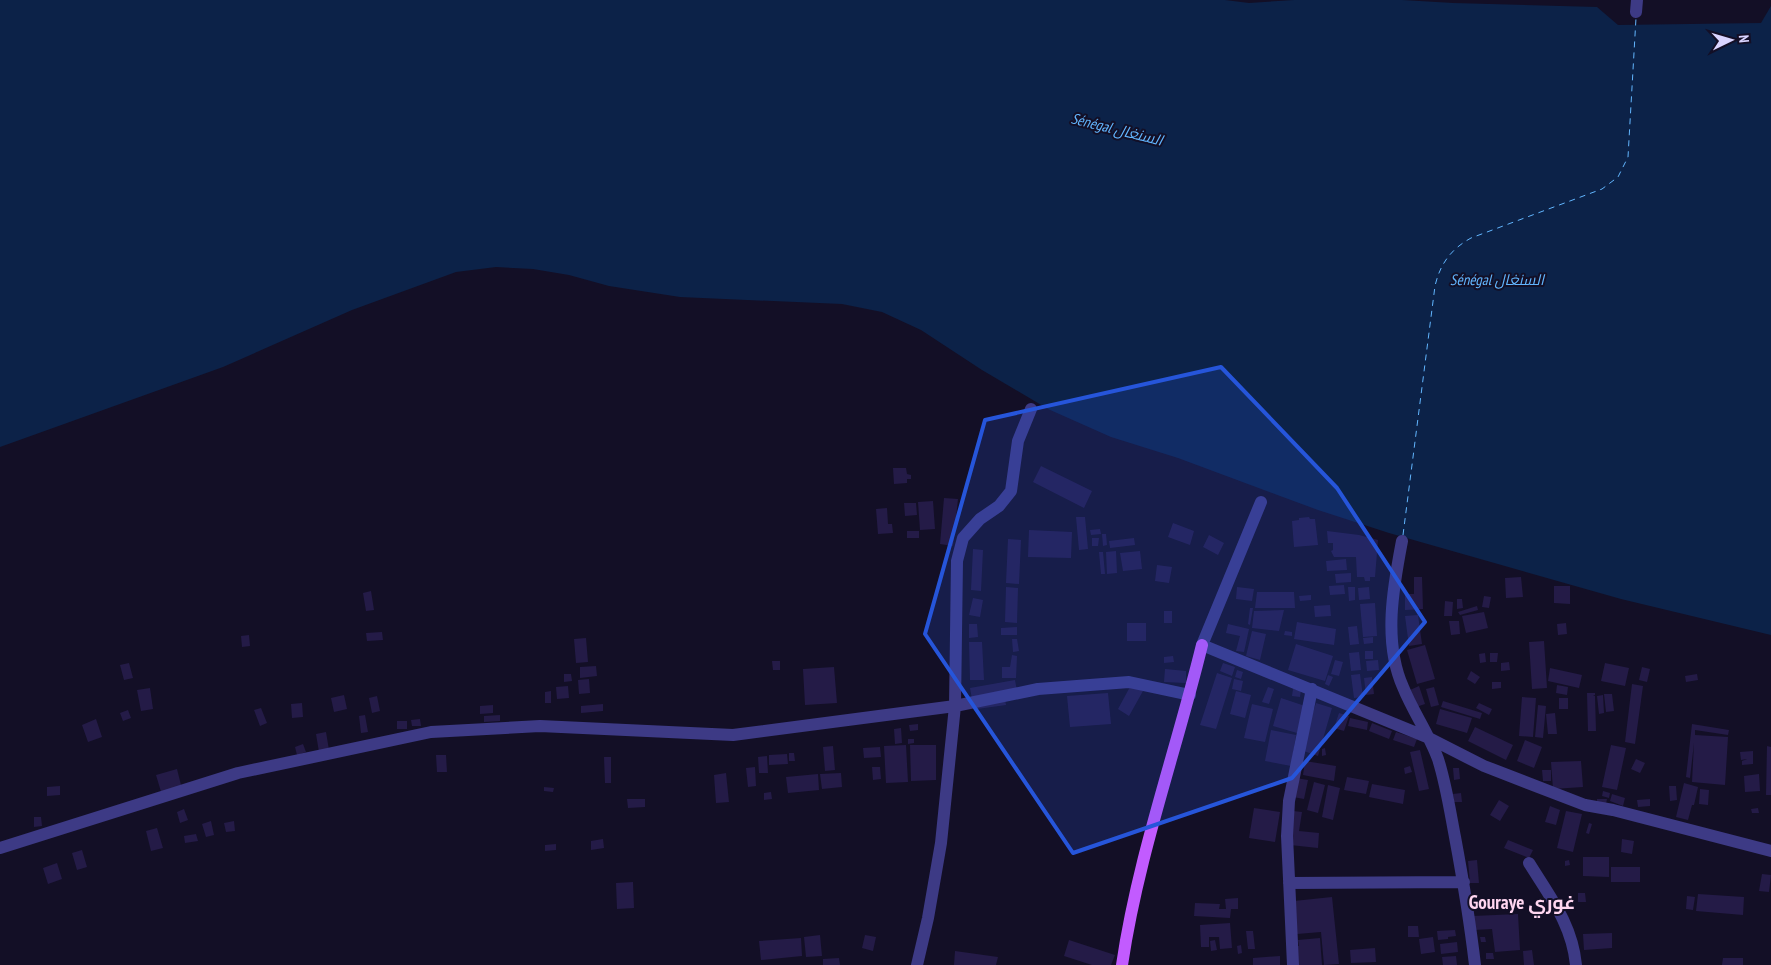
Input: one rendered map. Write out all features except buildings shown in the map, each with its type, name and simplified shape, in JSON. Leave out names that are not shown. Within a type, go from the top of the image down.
[{"type":"main road","points":[[1122,965],[1149,836],[1190,695],[1202,645]]},
{"type":"street","points":[[918,965],[941,843],[955,706],[957,561],[962,538],[980,519],[999,506],[1011,491],[1018,441],[1031,408]]},
{"type":"street","points":[[1261,502],[1202,645],[1429,738],[1484,766],[1585,805],[1613,810],[1771,851]]},
{"type":"street","points":[[1402,541],[1395,576],[1391,625],[1395,661],[1402,686],[1438,759],[1450,807],[1464,882],[1475,965]]},
{"type":"street","points":[[0,848],[238,773],[431,732],[540,726],[733,736],[955,706],[1038,689],[1129,682],[1190,695]]},
{"type":"street","points":[[1293,965],[1287,836],[1289,801],[1312,689]]},
{"type":"street","points":[[1529,863],[1570,932],[1576,965]]},
{"type":"street","points":[[1289,883],[1464,882]]},
{"type":"highlighted area","points":[[1221,367],[1337,488],[1425,622],[1292,778],[1073,853],[925,634],[985,420]]},
{"type":"water","name":"Sénégal السنغال","points":[[0,0],[1225,0],[1249,3],[1294,0],[1402,0],[1597,7],[1618,25],[1761,23],[1771,6],[1771,635],[1621,599],[1389,533],[1318,510],[1178,458],[1111,437],[1048,409],[982,370],[921,330],[882,312],[842,304],[680,297],[609,286],[569,275],[533,269],[496,267],[456,272],[352,310],[223,367],[0,447]]},
{"type":"ferry route","points":[[1403,535],[1435,286],[1443,264],[1452,252],[1471,238],[1602,189],[1618,177],[1628,157],[1636,18]]},
{"type":"district","name":"Gouraye غوري","points":[[1522,902]]}]
